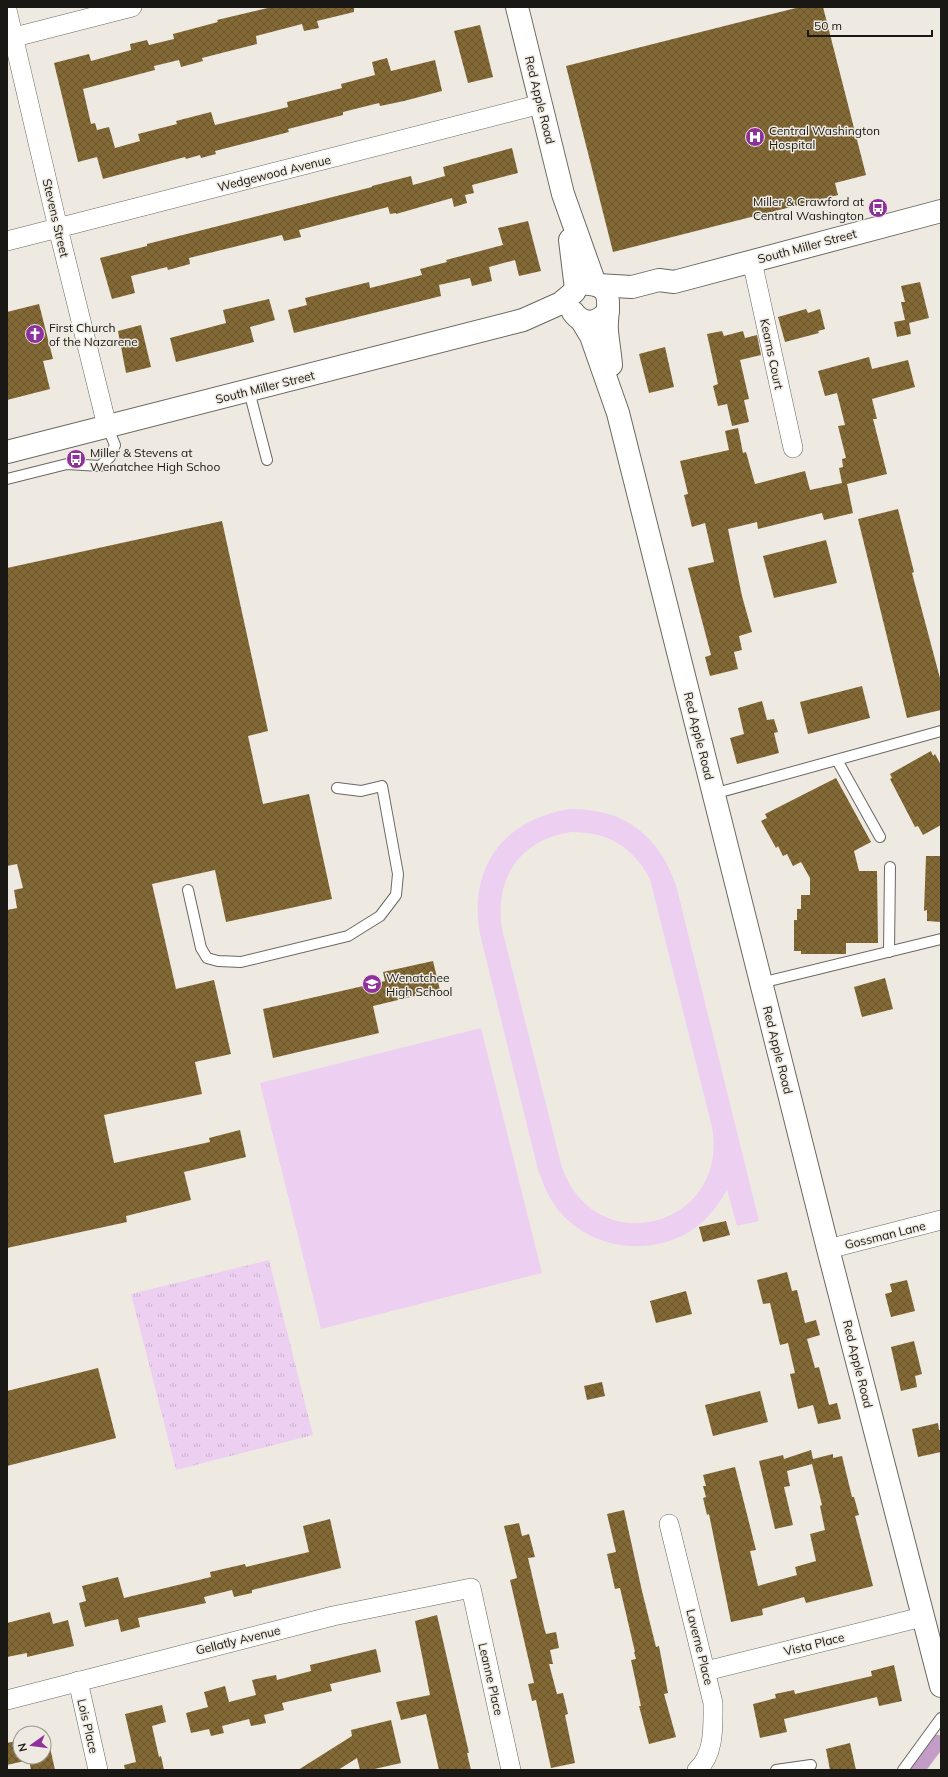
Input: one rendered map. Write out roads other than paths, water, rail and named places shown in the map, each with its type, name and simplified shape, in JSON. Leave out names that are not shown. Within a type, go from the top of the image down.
[{"type":"street","points":[[10,38],[132,7]]},
{"type":"street","name":"Red Apple Road","points":[[517,7],[586,288]]},
{"type":"street","name":"Stevens Street","points":[[7,10],[10,38],[107,426]]},
{"type":"street","name":"Wedgewood Avenue","points":[[7,241],[541,104]]},
{"type":"street","name":"South Miller Street","points":[[7,452],[523,320],[561,303],[586,288],[632,287],[659,280],[674,282],[941,211]]},
{"type":"street","name":"Kearns Court","points":[[752,261],[793,448]]},
{"type":"street","name":"South Miller Street","points":[[608,310],[624,303],[664,292],[674,282]]},
{"type":"street","points":[[586,288],[606,292],[608,298],[608,310],[599,320],[593,322],[581,320],[573,312],[571,301],[586,288]]},
{"type":"street","name":"Red Apple Road","points":[[608,310],[606,329],[618,413]]},
{"type":"street","name":"South Miller Street","points":[[523,320],[567,317],[581,320]]},
{"type":"street","name":"Red Apple Road","points":[[581,320],[591,336],[618,413],[828,1249],[941,1686]]},
{"type":"street","name":"Gossman Lane","points":[[828,1249],[941,1220]]},
{"type":"street","name":"Laverne Place","points":[[669,1524],[713,1703],[713,1732],[709,1751],[698,1770]]},
{"type":"street","name":"Gellatly Avenue","points":[[7,1700],[333,1616],[471,1588]]},
{"type":"street","name":"Leanne Place","points":[[471,1588],[511,1770]]},
{"type":"street","name":"Vista Place","points":[[706,1671],[922,1617]]},
{"type":"street","name":"Lois Place","points":[[78,1681],[98,1770]]},
{"type":"lane","points":[[249,391],[267,460]]},
{"type":"lane","points":[[7,479],[67,464],[100,466],[110,457],[115,445],[107,426]]},
{"type":"lane","points":[[714,794],[941,731]]},
{"type":"lane","points":[[837,760],[880,838]]},
{"type":"lane","points":[[188,890],[201,948],[207,958],[218,961],[241,962],[348,936],[380,916],[396,896],[398,886],[398,874],[382,786],[362,791],[337,788]]},
{"type":"lane","points":[[889,952],[890,867]]},
{"type":"lane","points":[[761,983],[941,939]]},
{"type":"lane","points":[[903,1770],[941,1718]]},
{"type":"lane","points":[[776,1770],[811,1765],[807,1770]]},
{"type":"waterway","points":[[916,1770],[936,1743]]},
{"type":"place","name":"Central Washington Hospital","points":[[755,137]]},
{"type":"place","name":"Miller & Crawford at Central Washington","points":[[878,208]]},
{"type":"place","name":"First Church of the Nazarene","points":[[35,334]]},
{"type":"place","name":"Miller & Stevens at Wenatchee High Schoo","points":[[76,459]]},
{"type":"place","name":"Wenatchee High School","points":[[372,984]]}]
